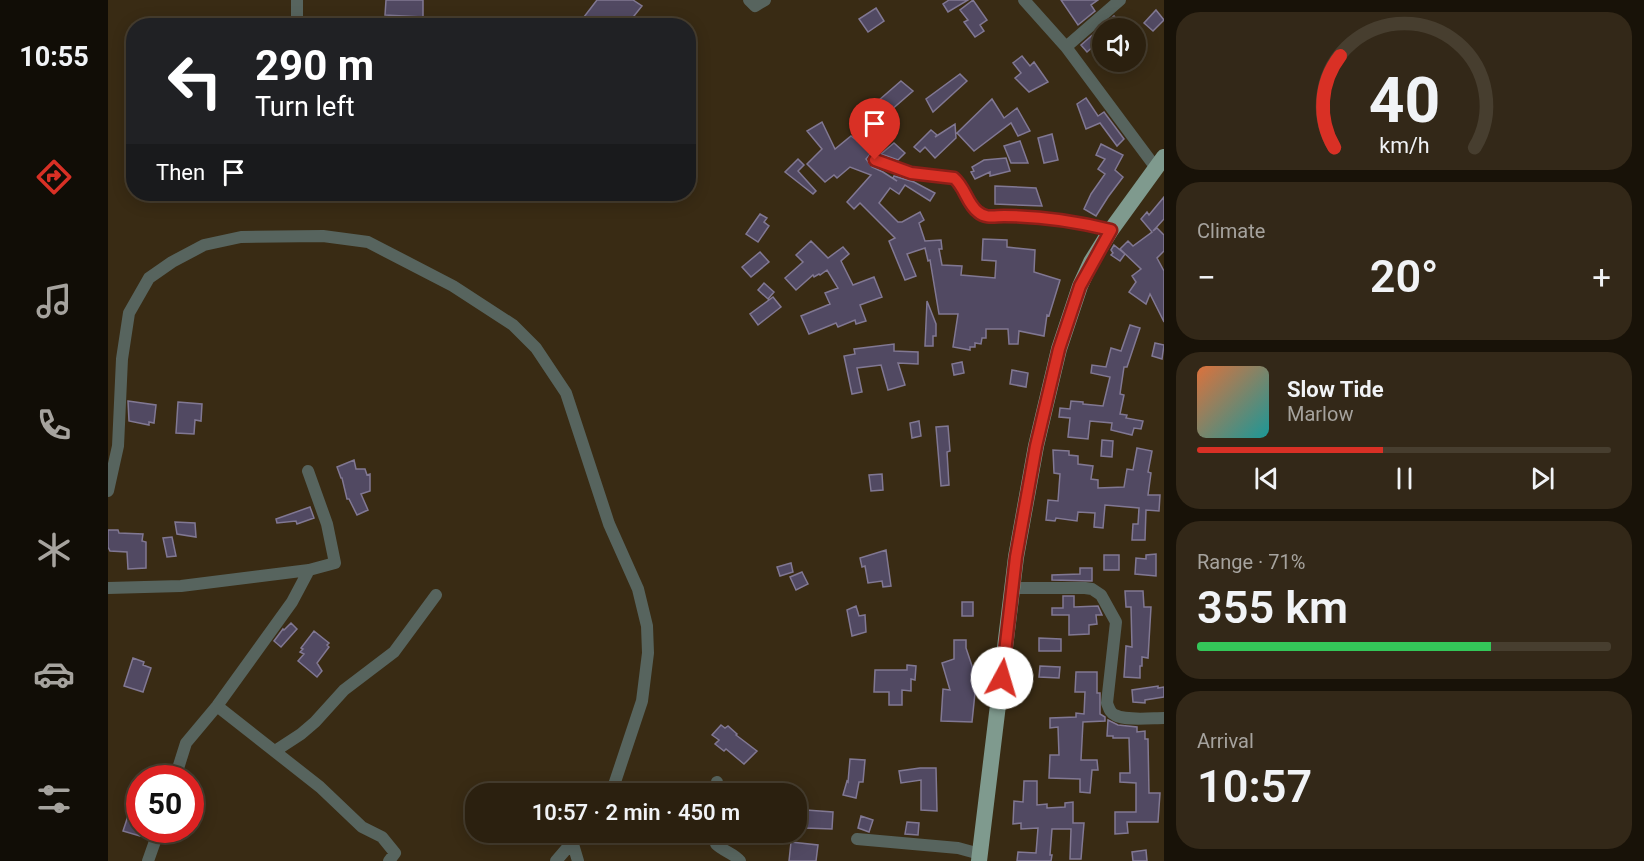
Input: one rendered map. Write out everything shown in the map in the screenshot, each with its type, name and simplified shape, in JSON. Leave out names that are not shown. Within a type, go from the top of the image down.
[{"type":"main road","points":[[980,857],[1012,588],[1036,446],[1059,349],[1080,286],[1111,230],[1160,162]]},
{"type":"street","points":[[297,0],[297,18]]},
{"type":"street","points":[[749,0],[755,6],[765,0]]},
{"type":"street","points":[[1024,0],[1066,47],[1160,162]]},
{"type":"street","points":[[1066,47],[1120,0]]},
{"type":"street","points":[[875,160],[911,173],[954,178],[964,189],[975,210],[987,217],[1045,217],[1085,223],[1111,230]]},
{"type":"street","points":[[108,492],[118,446],[122,359],[129,313],[149,278],[172,262],[204,245],[241,237],[323,236],[368,242],[453,286],[513,325],[536,348],[566,393],[609,524],[638,589],[648,653],[642,701],[615,783]]},
{"type":"street","points":[[108,588],[181,586],[309,570],[335,563],[327,524],[309,471]]},
{"type":"street","points":[[179,765],[186,743],[217,706],[292,602],[309,570]]},
{"type":"street","points":[[1012,588],[1085,588],[1092,589],[1101,595],[1116,622],[1107,703],[1110,712],[1123,718],[1164,718]]},
{"type":"street","points":[[274,751],[301,734],[344,690],[394,652],[436,595]]},
{"type":"street","points":[[217,706],[320,787],[362,827],[381,837],[395,853],[389,861]]},
{"type":"street","points":[[857,839],[958,848],[980,857]]},
{"type":"street","points":[[148,861],[154,843]]},
{"type":"street","points":[[556,861],[572,843]]},
{"type":"street","points":[[577,843],[578,861]]},
{"type":"street","points":[[716,843],[724,852],[739,858],[740,861]]},
{"type":"building","points":[[386,0],[423,0],[423,17],[385,15]]},
{"type":"building","points":[[597,0],[633,0],[642,6],[634,16],[636,18],[583,18]]},
{"type":"building","points":[[949,0],[968,0],[948,12],[943,4]]},
{"type":"building","points":[[973,0],[987,20],[980,25],[984,31],[975,37],[964,22],[968,20],[960,10]]},
{"type":"building","points":[[1061,0],[1098,0],[1091,5],[1095,11],[1078,25]]},
{"type":"building","points":[[876,8],[884,21],[868,32],[859,19]]},
{"type":"building","points":[[1156,10],[1164,20],[1153,31],[1146,25],[1146,21]]},
{"type":"building","points":[[1092,35],[1092,48],[1087,52],[1081,45]]},
{"type":"building","points":[[1022,56],[1030,66],[1034,62],[1048,82],[1029,92],[1015,78],[1021,73],[1013,63]]},
{"type":"building","points":[[960,74],[967,81],[933,112],[926,99]]},
{"type":"building","points":[[901,81],[913,91],[890,111],[878,101]]},
{"type":"building","points":[[1086,98],[1098,116],[1104,112],[1124,139],[1117,146],[1100,123],[1086,129],[1077,104]]},
{"type":"building","points":[[992,99],[1004,118],[1017,108],[1030,131],[1018,136],[1011,123],[974,151],[957,133]]},
{"type":"building","points":[[822,122],[835,149],[851,136],[872,152],[866,159],[872,167],[897,181],[893,178],[894,176],[914,182],[935,193],[930,201],[905,185],[899,194],[890,188],[879,203],[898,222],[920,212],[924,220],[919,223],[925,241],[941,240],[942,249],[939,249],[942,265],[962,266],[961,275],[995,278],[996,261],[982,260],[983,239],[1007,240],[1007,247],[1035,250],[1034,272],[1060,280],[1049,316],[1047,315],[1044,336],[1019,331],[1018,344],[1009,344],[1008,329],[986,329],[986,338],[982,338],[981,344],[975,343],[975,347],[970,347],[970,350],[953,347],[958,314],[939,314],[930,260],[928,261],[925,248],[907,254],[916,276],[905,280],[889,241],[895,238],[860,203],[854,209],[847,202],[871,175],[850,167],[837,178],[834,175],[825,182],[807,164],[822,149],[807,131]]},
{"type":"building","points":[[955,124],[956,138],[935,158],[925,147],[920,152],[914,147],[931,130],[937,135],[935,137]]},
{"type":"building","points":[[1052,134],[1058,160],[1044,163],[1038,138]]},
{"type":"building","points":[[1020,141],[1028,163],[1011,163],[1004,146]]},
{"type":"building","points":[[894,143],[905,153],[898,160],[881,154]]},
{"type":"building","points":[[1101,144],[1123,155],[1115,170],[1123,177],[1096,216],[1084,209],[1105,174],[1098,169],[1105,159],[1096,155]]},
{"type":"building","points":[[1006,158],[1010,171],[990,176],[990,172],[975,179],[971,172],[974,171],[972,167],[984,160]]},
{"type":"building","points":[[798,159],[804,165],[798,171],[816,191],[813,194],[785,172]]},
{"type":"building","points":[[995,186],[1036,188],[1042,206],[995,204]]},
{"type":"building","points":[[1164,197],[1164,219],[1153,231],[1157,228],[1164,235],[1164,251],[1157,258],[1164,271],[1164,322],[1150,294],[1146,304],[1129,292],[1136,282],[1132,276],[1141,269],[1120,249],[1128,241],[1133,246],[1152,232],[1141,219],[1147,212],[1149,215]]},
{"type":"building","points":[[760,214],[767,218],[764,222],[769,226],[758,242],[746,234]]},
{"type":"building","points":[[811,241],[828,258],[843,247],[849,254],[841,261],[853,285],[874,277],[882,297],[860,305],[866,321],[856,324],[855,320],[838,327],[836,323],[809,334],[801,316],[830,304],[825,293],[838,288],[827,270],[820,275],[814,277],[813,275],[796,290],[785,278],[803,262],[796,255]]},
{"type":"building","points":[[1114,245],[1125,254],[1120,261],[1111,255]]},
{"type":"building","points":[[760,252],[769,262],[751,277],[742,267]]},
{"type":"building","points":[[764,283],[774,292],[768,299],[758,290]]},
{"type":"building","points":[[773,297],[781,307],[758,325],[750,314]]},
{"type":"building","points":[[927,301],[936,324],[933,346],[925,346]]},
{"type":"building","points":[[1130,325],[1140,328],[1127,367],[1124,367],[1120,394],[1124,395],[1120,414],[1127,415],[1126,418],[1143,421],[1141,429],[1134,428],[1132,435],[1111,430],[1112,423],[1090,421],[1088,439],[1068,437],[1070,418],[1059,417],[1060,408],[1070,409],[1071,401],[1103,406],[1110,377],[1091,373],[1092,365],[1106,367],[1111,348],[1121,351]]},
{"type":"building","points":[[1155,343],[1164,345],[1162,359],[1152,356]]},
{"type":"building","points":[[894,344],[894,351],[918,352],[918,364],[898,363],[905,385],[888,390],[881,365],[857,368],[862,392],[852,394],[844,356],[855,354],[854,349]]},
{"type":"building","points":[[962,362],[964,373],[954,375],[952,364]]},
{"type":"building","points":[[1012,370],[1028,373],[1026,387],[1010,384]]},
{"type":"building","points":[[128,401],[156,405],[154,423],[149,422],[149,425],[129,421]]},
{"type":"building","points":[[178,402],[202,404],[201,421],[195,420],[194,434],[176,433]]},
{"type":"building","points":[[919,421],[921,436],[912,438],[910,423]]},
{"type":"building","points":[[948,426],[949,485],[941,486],[936,427]]},
{"type":"building","points":[[1102,440],[1113,441],[1112,457],[1101,456]]},
{"type":"building","points":[[1137,448],[1152,451],[1148,472],[1151,473],[1148,495],[1160,495],[1159,511],[1146,510],[1145,540],[1132,540],[1133,524],[1138,524],[1139,508],[1105,505],[1103,528],[1094,527],[1095,513],[1078,512],[1077,521],[1056,518],[1055,521],[1046,520],[1048,500],[1058,501],[1060,474],[1054,473],[1053,450],[1069,451],[1069,455],[1078,456],[1078,464],[1093,466],[1091,479],[1098,480],[1098,488],[1124,487],[1127,469],[1133,470]]},
{"type":"building","points":[[354,460],[356,469],[365,469],[367,475],[370,474],[370,491],[361,494],[368,510],[357,515],[347,499],[337,467]]},
{"type":"building","points":[[882,474],[883,490],[871,491],[869,475]]},
{"type":"building","points":[[310,507],[314,518],[297,524],[296,521],[277,523],[276,519]]},
{"type":"building","points":[[175,522],[195,523],[196,537],[177,534]]},
{"type":"building","points":[[108,530],[143,534],[142,541],[146,542],[146,568],[128,569],[127,552],[110,551]]},
{"type":"building","points":[[172,537],[176,556],[167,557],[163,538]]},
{"type":"building","points":[[886,550],[891,586],[883,587],[882,581],[868,583],[865,566],[862,567],[860,558]]},
{"type":"building","points":[[1156,554],[1156,576],[1135,574],[1136,558],[1146,559],[1146,555]]},
{"type":"building","points":[[1104,555],[1119,555],[1119,570],[1104,570]]},
{"type":"building","points":[[791,563],[793,572],[780,576],[777,567]]},
{"type":"building","points":[[1080,568],[1092,568],[1092,581],[1052,580],[1052,575],[1080,574]]},
{"type":"building","points":[[802,572],[808,584],[796,590],[790,577]]},
{"type":"building","points":[[1125,591],[1143,591],[1144,607],[1151,607],[1148,658],[1142,657],[1140,678],[1124,677],[1126,646],[1132,647],[1131,607],[1126,607]]},
{"type":"building","points":[[1063,596],[1074,596],[1074,607],[1098,606],[1102,615],[1096,615],[1097,624],[1089,625],[1089,634],[1069,635],[1069,615],[1052,615],[1052,608],[1063,608]]},
{"type":"building","points":[[962,602],[973,602],[973,616],[962,616]]},
{"type":"building","points":[[856,606],[859,616],[865,615],[866,632],[852,636],[847,610]]},
{"type":"building","points":[[291,623],[297,629],[281,647],[274,641]]},
{"type":"building","points":[[314,631],[329,643],[327,645],[329,647],[317,663],[322,671],[317,677],[298,661],[304,654],[300,652],[303,649],[301,648]]},
{"type":"building","points":[[1039,638],[1061,639],[1061,651],[1039,651]]},
{"type":"building","points":[[954,640],[966,640],[966,648],[974,672],[975,693],[972,722],[941,721],[943,689],[950,690],[942,663],[954,659]]},
{"type":"building","points":[[133,658],[144,662],[143,665],[151,668],[143,692],[124,686]]},
{"type":"building","points":[[907,665],[916,666],[915,680],[911,679],[911,691],[902,690],[902,705],[889,705],[889,692],[874,692],[875,670],[907,670]]},
{"type":"building","points":[[1040,666],[1060,667],[1059,678],[1039,677]]},
{"type":"building","points":[[1076,672],[1097,672],[1100,714],[1105,717],[1105,721],[1083,722],[1081,760],[1097,760],[1098,770],[1092,770],[1090,793],[1080,792],[1080,779],[1049,778],[1050,755],[1059,755],[1058,727],[1050,728],[1050,718],[1076,717],[1076,713],[1084,714],[1085,692],[1075,692]]},
{"type":"building","points":[[1158,686],[1158,688],[1164,687],[1164,697],[1145,700],[1145,703],[1133,702],[1132,690]]},
{"type":"building","points":[[1108,720],[1118,725],[1137,727],[1137,732],[1145,731],[1145,739],[1148,739],[1149,793],[1160,793],[1158,822],[1127,822],[1128,833],[1115,834],[1115,812],[1136,812],[1136,783],[1120,782],[1120,773],[1130,773],[1129,738],[1107,736]]},
{"type":"building","points":[[721,725],[725,728],[728,726],[757,751],[744,764],[726,749],[724,751],[715,744],[719,740],[712,735]]},
{"type":"building","points":[[850,759],[865,760],[863,782],[859,782],[856,798],[843,795],[848,782]]},
{"type":"building","points":[[936,768],[937,811],[921,810],[921,780],[901,783],[899,771]]},
{"type":"building","points":[[1024,781],[1037,781],[1037,805],[1047,804],[1047,808],[1065,807],[1065,803],[1073,802],[1073,823],[1084,823],[1081,859],[1070,859],[1071,829],[1052,829],[1051,861],[1017,861],[1018,852],[1036,853],[1038,828],[1021,829],[1021,823],[1013,824],[1014,801],[1023,802]]},
{"type":"building","points":[[807,810],[833,812],[832,829],[807,828]]},
{"type":"building","points":[[861,816],[873,820],[869,832],[858,828]]},
{"type":"building","points":[[907,822],[919,823],[918,835],[905,834]]},
{"type":"building","points":[[791,843],[818,845],[816,861],[789,861]]},
{"type":"building","points":[[1146,850],[1147,861],[1133,861],[1132,852]]},
{"type":"route","points":[[875,160],[911,173],[954,178],[964,189],[975,210],[987,217],[1045,217],[1085,223],[1111,230],[1091,262],[1080,286],[1059,349],[1036,446],[1016,557],[1002,678]]}]
